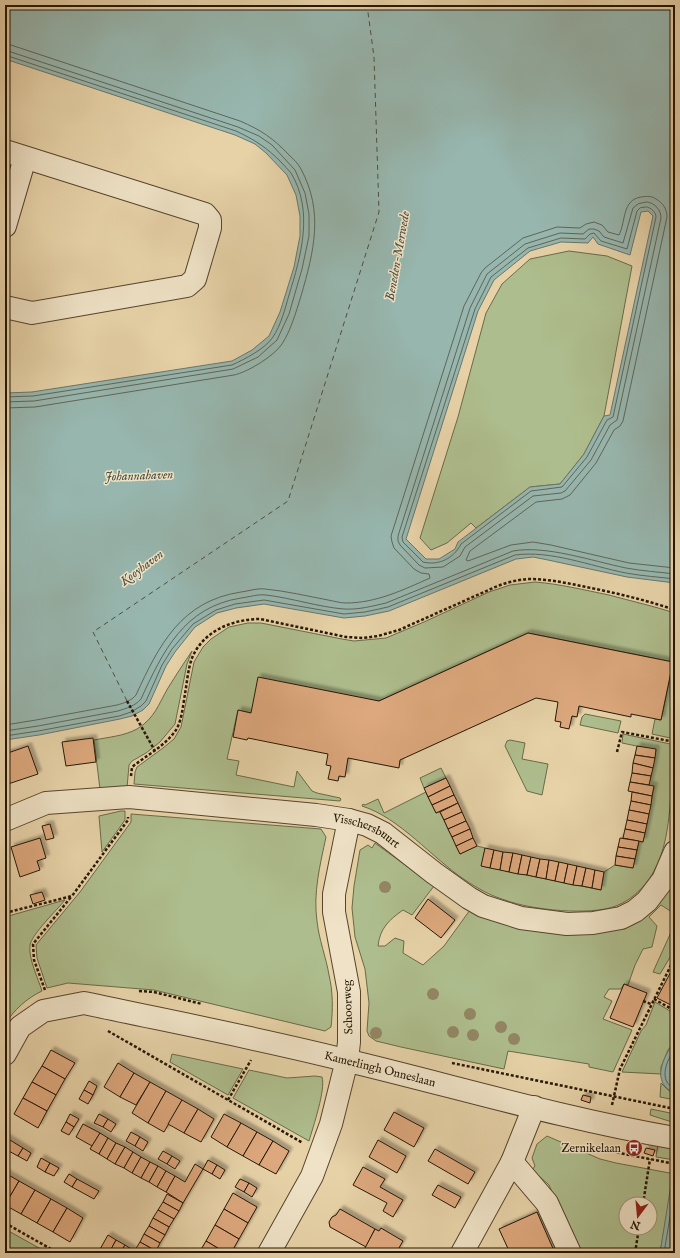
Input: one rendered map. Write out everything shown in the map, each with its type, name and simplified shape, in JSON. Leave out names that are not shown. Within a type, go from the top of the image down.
[{"type":"street","points":[[5,226],[15,154],[204,214],[210,220],[210,228],[195,279],[187,286],[32,313],[5,307]]},
{"type":"street","name":"Visschersbuurt","points":[[5,820],[46,803],[129,797],[316,815],[349,820],[367,825],[383,833],[434,873],[483,906],[521,918],[567,924],[593,924],[621,918],[635,911],[647,901],[663,880],[675,852]]},
{"type":"street","name":"Schoorweg","points":[[269,1253],[312,1176],[331,1124],[347,1060],[349,1042],[349,992],[334,912],[334,894],[349,820]]},
{"type":"street","name":"Kamerlingh Onneslaan","points":[[5,1054],[20,1027],[43,1011],[84,1002],[347,1060],[534,1107],[675,1138]]},
{"type":"street","points":[[468,1250],[512,1162],[534,1107]]},
{"type":"street","points":[[512,1162],[547,1203],[570,1253]]},
{"type":"path","points":[[46,993],[34,960],[33,944],[72,896],[128,820],[132,768],[155,751],[177,729],[188,671],[193,657],[201,644],[214,632],[232,623],[250,619],[260,619],[346,637],[362,638],[378,636],[399,630],[507,582],[528,579],[552,581],[608,592],[655,603],[675,610]]},
{"type":"path","points":[[127,701],[155,751]]},
{"type":"path","points":[[617,752],[622,732],[675,742]]},
{"type":"path","points":[[5,913],[72,896]]},
{"type":"path","points":[[612,1105],[620,1069],[675,958]]},
{"type":"path","points":[[654,999],[675,1011]]},
{"type":"path","points":[[643,1001],[651,1004]]},
{"type":"path","points":[[106,1030],[321,1153]]},
{"type":"path","points":[[228,1100],[251,1060]]},
{"type":"path","points":[[644,1196],[650,1159]]},
{"type":"path","points":[[5,1223],[58,1253]]},
{"type":"path","points":[[635,1253],[638,1236]]},
{"type":"green space","points":[[569,251],[607,256],[632,266],[604,416],[584,454],[560,484],[530,487],[476,528],[471,523],[447,543],[431,550],[420,538],[458,417],[486,313],[502,284],[530,259]]},
{"type":"green space","points":[[535,582],[609,595],[675,613],[675,739],[652,734],[655,719],[661,720],[673,662],[528,633],[379,701],[251,713],[238,710],[227,759],[239,761],[236,775],[294,787],[297,771],[312,791],[340,798],[340,801],[134,784],[137,767],[174,739],[181,727],[194,662],[203,647],[211,639],[229,627],[248,623],[261,623],[354,641],[386,638],[489,592],[510,585]]},
{"type":"green space","points":[[192,651],[187,664],[175,724],[160,742],[146,753],[132,761],[129,765],[127,788],[100,789],[94,740],[127,733],[143,725],[156,711],[168,688]]},
{"type":"green space","points":[[585,714],[621,721],[618,733],[580,725],[582,717]]},
{"type":"green space","points":[[623,734],[675,745],[675,751],[670,809],[666,838],[662,852],[654,872],[640,890],[623,903],[616,906],[591,911],[545,909],[516,904],[484,892],[453,871],[403,829],[376,812],[362,806],[363,804],[365,805],[378,799],[384,813],[426,792],[436,813],[440,812],[460,854],[477,846],[485,848],[482,866],[601,890],[604,872],[615,865],[633,868],[639,841],[643,842],[654,787],[649,785],[656,750],[622,743]]},
{"type":"green space","points":[[510,740],[525,743],[522,759],[548,764],[542,795],[527,791],[505,746],[507,741]]},
{"type":"green space","points":[[441,768],[446,778],[424,788],[420,778]]},
{"type":"green space","points":[[125,811],[125,820],[102,852],[99,816]]},
{"type":"green space","points":[[131,814],[321,829],[326,837],[318,879],[316,910],[319,935],[328,968],[331,988],[331,1027],[325,1031],[154,990],[68,983],[47,988],[37,958],[36,945],[80,892],[131,822]]},
{"type":"green space","points":[[375,843],[434,886],[412,915],[403,910],[389,921],[383,929],[378,946],[385,946],[395,938],[404,941],[403,953],[423,965],[444,946],[470,910],[499,923],[519,927],[602,932],[675,878],[675,914],[661,905],[649,917],[657,926],[652,947],[643,949],[635,965],[628,985],[624,984],[621,989],[609,989],[604,997],[612,1001],[603,1019],[632,1030],[613,1072],[589,1067],[589,1064],[508,1051],[504,1069],[376,1041],[369,1036],[367,1031],[369,1003],[365,969],[355,937],[352,908],[360,850],[368,845],[372,848]]},
{"type":"green space","points":[[65,900],[35,935],[30,945],[30,956],[42,991],[21,1005],[5,1024],[5,917]]},
{"type":"green space","points":[[675,929],[675,949],[660,974],[653,972],[672,930]]},
{"type":"green space","points":[[655,1002],[675,1014],[675,1041],[668,1050],[661,1067],[661,1074],[622,1072],[641,1031],[646,1025]]},
{"type":"green space","points":[[172,1054],[243,1069],[228,1095],[170,1062]]},
{"type":"green space","points":[[249,1070],[287,1078],[322,1077],[323,1083],[321,1099],[309,1141],[233,1098]]},
{"type":"green space","points":[[661,1083],[668,1090],[675,1093],[675,1100],[660,1097]]},
{"type":"green space","points":[[651,1109],[675,1114],[675,1123],[650,1115]]},
{"type":"green space","points":[[547,1136],[600,1159],[675,1174],[675,1178],[673,1178],[660,1253],[579,1253],[549,1185],[531,1171],[535,1166],[532,1158],[537,1144]]},
{"type":"green space","points":[[658,1143],[675,1149],[675,1160],[656,1157]]},
{"type":"green space","points":[[5,1229],[48,1253],[5,1253]]},
{"type":"water","points":[[5,5],[675,5],[675,583],[627,577],[533,557],[516,559],[389,611],[365,616],[344,618],[264,604],[236,608],[217,613],[195,627],[166,666],[149,704],[143,710],[132,716],[120,719],[5,740],[5,393],[32,392],[232,361],[252,350],[269,336],[280,312],[294,267],[300,236],[300,216],[296,195],[287,175],[255,144],[235,135],[5,59]],"holes":[[[648,211],[653,216],[610,415],[604,416],[584,454],[560,484],[530,487],[458,542],[455,549],[439,559],[426,559],[406,539],[478,311],[494,280],[530,251],[561,242],[588,243],[593,237],[598,244],[630,255],[641,212]]]},
{"type":"water","points":[[675,1041],[675,1093],[667,1089],[663,1083],[661,1069],[666,1054]]},
{"type":"water","points":[[672,1178],[675,1178],[675,1246],[673,1253],[660,1253]]},
{"type":"building","points":[[528,633],[673,662],[661,720],[631,714],[631,717],[579,706],[577,717],[572,716],[569,729],[560,727],[561,722],[555,721],[558,702],[536,698],[400,760],[399,768],[348,758],[345,777],[339,776],[338,781],[328,779],[331,766],[326,765],[328,754],[248,738],[247,740],[233,737],[238,710],[251,713],[258,677],[379,701]]},
{"type":"building","points":[[93,738],[96,762],[66,766],[62,742]]},
{"type":"building","points":[[28,746],[38,774],[5,785],[5,754]]},
{"type":"building","points":[[637,746],[656,749],[655,758],[635,755]]},
{"type":"building","points":[[635,755],[655,758],[653,768],[633,763]]},
{"type":"building","points":[[633,763],[653,768],[651,776],[632,773]]},
{"type":"building","points":[[632,773],[651,776],[649,785],[630,782]]},
{"type":"building","points":[[446,778],[450,786],[428,797],[424,788]]},
{"type":"building","points":[[630,782],[654,786],[652,796],[628,791]]},
{"type":"building","points":[[450,786],[454,795],[432,805],[428,797]]},
{"type":"building","points":[[632,792],[652,796],[651,805],[631,801]]},
{"type":"building","points":[[454,795],[458,803],[436,813],[432,805]]},
{"type":"building","points":[[631,801],[651,805],[649,814],[629,810]]},
{"type":"building","points":[[458,803],[462,812],[444,820],[440,812]]},
{"type":"building","points":[[629,810],[649,814],[647,824],[627,820]]},
{"type":"building","points":[[462,812],[466,821],[448,829],[444,820]]},
{"type":"building","points":[[627,820],[647,824],[645,833],[625,829]]},
{"type":"building","points":[[466,821],[470,829],[452,837],[448,829]]},
{"type":"building","points":[[50,824],[54,838],[46,840],[42,826]]},
{"type":"building","points":[[470,829],[473,838],[456,846],[452,837]]},
{"type":"building","points":[[625,829],[645,833],[643,842],[623,838]]},
{"type":"building","points":[[40,838],[46,858],[37,861],[40,870],[20,877],[11,847]]},
{"type":"building","points":[[473,838],[477,846],[460,854],[456,846]]},
{"type":"building","points":[[620,838],[639,841],[637,850],[618,847]]},
{"type":"building","points":[[618,847],[637,850],[635,859],[616,856]]},
{"type":"building","points":[[485,848],[494,850],[490,868],[481,866]]},
{"type":"building","points":[[494,850],[503,852],[500,870],[490,868]]},
{"type":"building","points":[[503,852],[513,853],[509,872],[500,870]]},
{"type":"building","points":[[513,853],[522,855],[518,874],[509,872]]},
{"type":"building","points":[[522,855],[531,857],[527,875],[518,874]]},
{"type":"building","points":[[616,856],[635,859],[633,868],[615,865]]},
{"type":"building","points":[[531,857],[540,859],[536,877],[527,875]]},
{"type":"building","points":[[540,859],[549,860],[546,879],[536,877]]},
{"type":"building","points":[[549,860],[559,862],[555,881],[546,879]]},
{"type":"building","points":[[559,862],[568,864],[564,883],[555,881]]},
{"type":"building","points":[[568,864],[577,866],[573,885],[564,883]]},
{"type":"building","points":[[577,866],[586,868],[582,886],[573,885]]},
{"type":"building","points":[[586,868],[595,870],[592,888],[582,886]]},
{"type":"building","points":[[595,870],[604,872],[601,890],[592,888]]},
{"type":"building","points":[[42,892],[45,900],[33,904],[30,895]]},
{"type":"building","points":[[428,899],[455,920],[441,938],[415,918]]},
{"type":"building","points":[[675,964],[675,1007],[657,998]]},
{"type":"building","points":[[624,984],[647,993],[633,1027],[610,1018]]},
{"type":"building","points":[[51,1050],[75,1063],[65,1079],[42,1066]]},
{"type":"building","points":[[118,1063],[134,1073],[120,1097],[104,1087]]},
{"type":"building","points":[[42,1066],[65,1079],[56,1095],[32,1082]]},
{"type":"building","points":[[134,1073],[150,1082],[136,1105],[120,1097]]},
{"type":"building","points":[[89,1081],[97,1086],[93,1095],[84,1090]]},
{"type":"building","points":[[32,1082],[56,1095],[47,1111],[23,1098]]},
{"type":"building","points":[[150,1082],[166,1091],[148,1123],[132,1113]]},
{"type":"building","points":[[84,1090],[93,1095],[88,1104],[79,1099]]},
{"type":"building","points":[[166,1091],[182,1100],[164,1132],[148,1123]]},
{"type":"building","points":[[583,1095],[591,1097],[590,1103],[581,1100]]},
{"type":"building","points":[[23,1098],[47,1111],[38,1128],[14,1114]]},
{"type":"building","points":[[182,1100],[198,1109],[184,1133],[168,1124]]},
{"type":"building","points":[[198,1109],[214,1119],[201,1142],[184,1133]]},
{"type":"building","points":[[394,1112],[424,1128],[414,1147],[384,1130]]},
{"type":"building","points":[[70,1114],[79,1119],[74,1127],[66,1122]]},
{"type":"building","points":[[99,1114],[108,1119],[103,1127],[94,1123]]},
{"type":"building","points":[[224,1114],[241,1123],[227,1147],[211,1137]]},
{"type":"building","points":[[108,1119],[116,1124],[111,1132],[103,1127]]},
{"type":"building","points":[[66,1122],[74,1127],[69,1135],[61,1131]]},
{"type":"building","points":[[241,1123],[257,1132],[243,1156],[227,1147]]},
{"type":"building","points":[[83,1124],[100,1133],[92,1146],[76,1137]]},
{"type":"building","points":[[131,1132],[140,1137],[135,1146],[126,1141]]},
{"type":"building","points":[[257,1132],[273,1141],[259,1165],[243,1156]]},
{"type":"building","points":[[100,1133],[108,1138],[99,1154],[90,1149]]},
{"type":"building","points":[[5,1137],[23,1148],[18,1156],[5,1149]]},
{"type":"building","points":[[140,1137],[148,1142],[143,1151],[135,1146]]},
{"type":"building","points":[[108,1138],[116,1143],[107,1159],[99,1154]]},
{"type":"building","points":[[378,1140],[406,1156],[397,1173],[369,1157]]},
{"type":"building","points":[[273,1141],[289,1151],[276,1174],[259,1165]]},
{"type":"building","points":[[116,1143],[125,1147],[115,1164],[107,1159]]},
{"type":"building","points":[[125,1147],[133,1152],[124,1168],[115,1164]]},
{"type":"building","points":[[23,1148],[31,1153],[27,1161],[18,1156]]},
{"type":"building","points":[[646,1148],[655,1150],[653,1156],[644,1153]]},
{"type":"building","points":[[435,1149],[475,1172],[468,1184],[428,1161]]},
{"type":"building","points":[[163,1151],[172,1156],[167,1164],[158,1159]]},
{"type":"building","points":[[133,1152],[141,1157],[132,1173],[124,1168]]},
{"type":"building","points":[[172,1156],[180,1161],[175,1169],[167,1164]]},
{"type":"building","points":[[141,1157],[150,1162],[141,1178],[132,1173]]},
{"type":"building","points":[[41,1158],[50,1163],[45,1172],[37,1167]]},
{"type":"building","points":[[208,1160],[217,1165],[212,1174],[203,1169]]},
{"type":"building","points":[[150,1162],[158,1166],[149,1182],[141,1178]]},
{"type":"building","points":[[50,1163],[59,1168],[54,1176],[45,1172]]},
{"type":"building","points":[[195,1164],[203,1169],[183,1203],[166,1192],[175,1176],[185,1182]]},
{"type":"building","points":[[217,1165],[225,1170],[220,1179],[212,1174]]},
{"type":"building","points":[[158,1166],[166,1171],[157,1187],[149,1182]]},
{"type":"building","points":[[363,1167],[385,1179],[380,1187],[403,1200],[393,1217],[383,1211],[387,1203],[353,1185]]},
{"type":"building","points":[[166,1171],[175,1176],[166,1192],[157,1187]]},
{"type":"building","points":[[5,1173],[19,1181],[5,1205]]},
{"type":"building","points":[[69,1174],[77,1179],[72,1187],[64,1182]]},
{"type":"building","points":[[77,1179],[99,1191],[94,1199],[72,1187]]},
{"type":"building","points":[[240,1179],[249,1183],[244,1192],[235,1187]]},
{"type":"building","points":[[19,1181],[35,1190],[21,1214],[5,1205]]},
{"type":"building","points":[[249,1183],[257,1188],[252,1197],[244,1192]]},
{"type":"building","points":[[438,1185],[461,1197],[455,1208],[432,1195]]},
{"type":"building","points":[[35,1190],[51,1199],[37,1223],[21,1214]]},
{"type":"building","points":[[233,1193],[257,1207],[248,1223],[224,1209]]},
{"type":"building","points":[[167,1194],[183,1203],[179,1211],[163,1202]]},
{"type":"building","points":[[51,1199],[67,1208],[53,1232],[37,1223]]},
{"type":"building","points":[[163,1202],[179,1211],[174,1219],[158,1210]]},
{"type":"building","points":[[67,1208],[83,1218],[70,1242],[53,1232]]},
{"type":"building","points":[[224,1209],[248,1223],[239,1239],[215,1225]]},
{"type":"building","points":[[340,1209],[375,1229],[366,1247],[330,1227],[329,1222]]},
{"type":"building","points":[[158,1210],[174,1219],[169,1227],[153,1218]]},
{"type":"building","points":[[537,1212],[555,1253],[510,1253],[499,1229]]},
{"type":"building","points":[[153,1218],[169,1227],[165,1235],[149,1226]]},
{"type":"building","points":[[215,1225],[239,1239],[231,1253],[226,1253],[206,1241]]},
{"type":"building","points":[[149,1226],[165,1235],[160,1243],[144,1234]]},
{"type":"building","points":[[381,1228],[403,1241],[396,1253],[367,1253],[369,1250],[365,1248],[375,1229],[379,1231]]},
{"type":"building","points":[[144,1234],[160,1243],[156,1251],[140,1242]]},
{"type":"building","points":[[108,1235],[116,1240],[109,1253],[102,1253],[99,1251]]},
{"type":"building","points":[[116,1240],[125,1245],[120,1253],[109,1253]]},
{"type":"building","points":[[206,1241],[226,1253],[199,1253]]},
{"type":"building","points":[[140,1242],[156,1251],[155,1253],[140,1253],[135,1250]]},
{"type":"building","points":[[125,1245],[133,1250],[131,1253],[120,1253]]},
{"type":"ferry route","points":[[127,701],[93,632],[288,501],[379,212],[374,57],[367,5]]},
{"type":"place","name":"Zernikelaan","points":[[634,1148]]},
{"type":"water label","name":"Beneden-Merwede","points":[[398,256]]},
{"type":"water label","name":"Johannahaven","points":[[139,476]]},
{"type":"water label","name":"Kooyhaven","points":[[142,568]]}]
